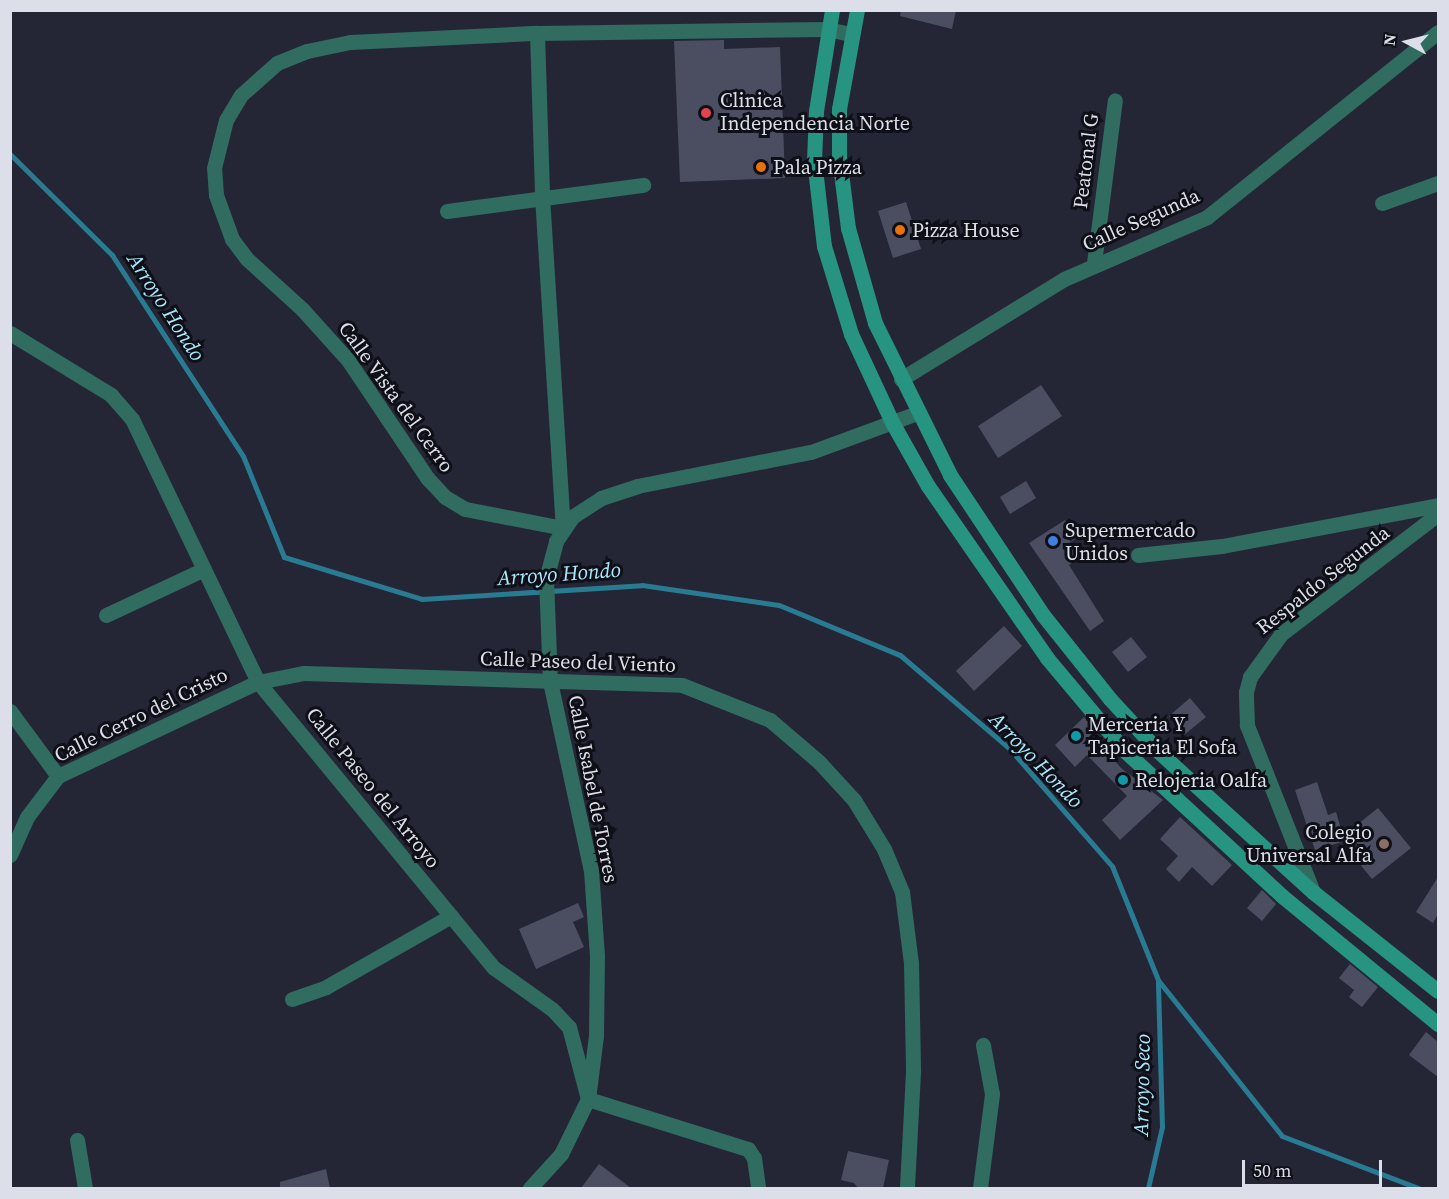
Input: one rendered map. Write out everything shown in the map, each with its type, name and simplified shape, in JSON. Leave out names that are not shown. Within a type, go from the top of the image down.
[{"type":"main road","points":[[832,10],[826,29],[814,160],[824,246],[851,334],[893,424],[964,541],[1047,658],[1126,752],[1282,896],[1438,1024]]},
{"type":"main road","points":[[857,10],[850,34],[839,109],[843,200],[861,280],[901,380],[950,475],[1015,577],[1110,699],[1175,768],[1313,892],[1438,991]]},
{"type":"street","name":"Calle Vista del Cerro","points":[[563,528],[465,509],[445,497],[428,479],[348,360],[302,309],[247,259],[232,238],[216,195],[218,144],[241,95],[277,63],[298,53],[350,42],[537,33],[826,29],[850,34]]},
{"type":"street","name":"Calle Segunda","points":[[901,380],[1094,264],[1207,217],[1438,32]]},
{"type":"street","points":[[537,33],[542,196],[563,528]]},
{"type":"street","name":"Peatonal G","points":[[1094,264],[1115,100]]},
{"type":"street","points":[[1382,203],[1438,183]]},
{"type":"street","points":[[447,210],[542,196],[643,185]]},
{"type":"street","name":"Calle Paseo del Arroyo","points":[[10,333],[111,395],[132,419],[258,682],[494,968],[552,1009],[569,1027],[588,1099]]},
{"type":"street","points":[[563,528],[583,507],[637,486],[811,452],[893,424],[917,413]]},
{"type":"street","points":[[1138,555],[1222,546],[1438,505]]},
{"type":"street","name":"Respaldo Segunda","points":[[1313,892],[1247,725],[1246,692],[1250,676],[1281,634],[1438,514]]},
{"type":"street","name":"Calle Isabel de Torres","points":[[530,1188],[561,1154],[588,1099],[596,1036],[597,956],[591,871],[550,682],[546,632],[546,579],[552,553],[563,528]]},
{"type":"street","points":[[106,615],[204,569]]},
{"type":"street","name":"Calle Paseo del Viento","points":[[258,682],[304,673],[682,685],[770,720],[819,762],[854,800],[884,849],[902,892],[911,963],[914,1072],[907,1188]]},
{"type":"street","name":"Calle Cerro del Cristo","points":[[10,855],[27,817],[58,776],[258,682]]},
{"type":"street","points":[[10,711],[58,776]]},
{"type":"street","points":[[292,999],[326,987],[451,916]]},
{"type":"street","points":[[980,1188],[992,1094],[983,1045]]},
{"type":"street","points":[[588,1099],[748,1149],[754,1158],[758,1188]]},
{"type":"street","points":[[77,1140],[85,1188]]},
{"type":"building","points":[[901,10],[956,10],[952,29],[900,16]]},
{"type":"building","name":"Clinica Independencia Norte","points":[[724,40],[724,49],[780,47],[785,178],[680,182],[674,41]]},
{"type":"building","name":"Pizza House","points":[[906,202],[921,249],[893,258],[878,211]]},
{"type":"building","points":[[1041,385],[1062,416],[998,458],[978,426]]},
{"type":"building","points":[[1026,481],[1036,498],[1010,514],[1000,497]]},
{"type":"building","points":[[1065,520],[1077,538],[1069,543],[1079,558],[1069,565],[1104,621],[1090,631],[1029,543]]},
{"type":"building","points":[[1004,626],[1022,646],[974,691],[956,671]]},
{"type":"building","points":[[1131,637],[1147,657],[1128,672],[1112,652]]},
{"type":"building","points":[[1190,698],[1206,717],[1184,735],[1169,716]]},
{"type":"building","points":[[1084,717],[1095,730],[1091,733],[1121,768],[1163,800],[1120,840],[1102,820],[1127,796],[1087,755],[1075,767],[1055,745]]},
{"type":"building","points":[[1317,782],[1328,815],[1336,812],[1343,836],[1378,808],[1411,848],[1372,879],[1342,842],[1315,850],[1295,790]]},
{"type":"building","points":[[1180,817],[1232,865],[1212,886],[1192,867],[1179,882],[1166,869],[1178,856],[1160,839]]},
{"type":"building","points":[[1438,877],[1438,914],[1433,923],[1416,912]]},
{"type":"building","points":[[1262,890],[1276,904],[1262,921],[1247,908]]},
{"type":"building","points":[[578,903],[584,917],[573,922],[584,947],[536,969],[519,929]]},
{"type":"building","points":[[1350,964],[1378,987],[1362,1007],[1349,997],[1354,990],[1339,978]]},
{"type":"building","points":[[1426,1032],[1438,1042],[1438,1077],[1409,1055]]},
{"type":"building","points":[[848,1151],[889,1160],[883,1188],[858,1188],[854,1183],[841,1180]]},
{"type":"building","points":[[599,1164],[631,1188],[581,1188]]},
{"type":"building","points":[[326,1169],[330,1188],[280,1188],[280,1182]]},
{"type":"waterway","name":"Arroyo Hondo","points":[[10,154],[112,255],[243,456],[284,557],[422,599],[642,585],[779,605],[900,655],[1009,748],[1112,866],[1158,980],[1282,1136],[1418,1188]]},
{"type":"waterway","name":"Arroyo Seco","points":[[1148,1188],[1162,1127],[1158,982]]},
{"type":"place","name":"Clinica Independencia Norte","points":[[706,113]]},
{"type":"place","name":"Pala Pizza","points":[[761,167]]},
{"type":"place","name":"Pizza House","points":[[900,230]]},
{"type":"place","name":"Supermercado Unidos","points":[[1053,541]]},
{"type":"place","name":"Merceria Y Tapiceria El Sofa","points":[[1076,736]]},
{"type":"place","name":"Relojeria Oalfa","points":[[1123,780]]},
{"type":"place","name":"Colegio Universal Alfa","points":[[1384,844]]}]
